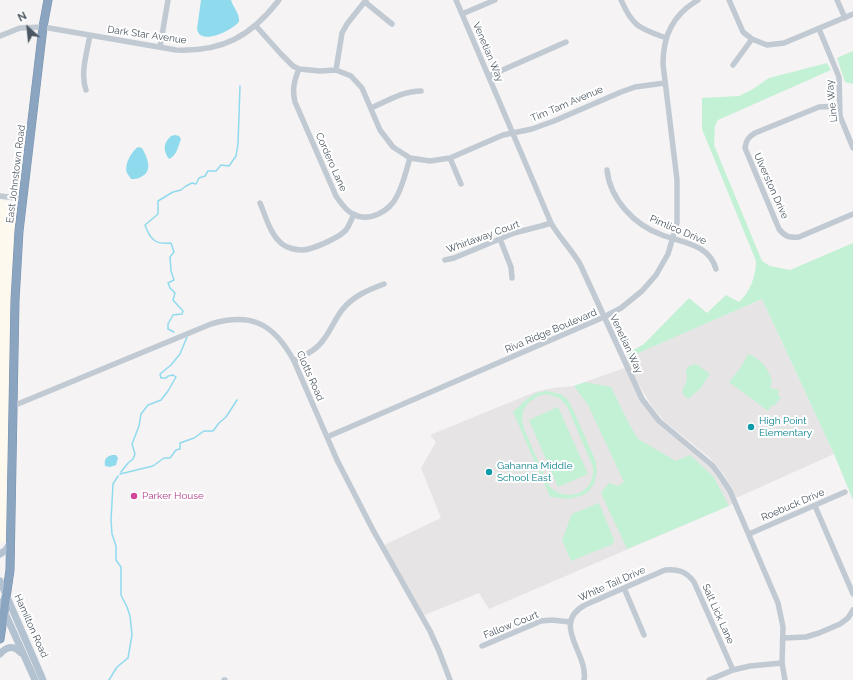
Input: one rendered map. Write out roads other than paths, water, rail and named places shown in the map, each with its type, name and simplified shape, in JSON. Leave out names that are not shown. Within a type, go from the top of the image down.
[{"type":"highway","name":"East Johnstown Road","points":[[0,639],[10,570],[15,300],[19,230],[43,27],[48,0]]},
{"type":"main road","points":[[0,554],[6,550],[10,542]]},
{"type":"main road","name":"Hamilton Road","points":[[0,581],[43,680]]},
{"type":"main road","name":"Hamilton Road","points":[[0,602],[35,680]]},
{"type":"main road","points":[[0,654],[4,650],[13,647],[17,648],[24,657]]},
{"type":"street","points":[[160,47],[168,0]]},
{"type":"street","name":"Dark Star Avenue","points":[[0,36],[20,28],[43,27],[160,47],[190,50],[207,49],[230,42],[256,26],[279,0]]},
{"type":"street","name":"Venetian Way","points":[[456,0],[550,222],[580,264],[642,399],[659,421],[712,466],[730,491],[782,615],[784,638],[782,663],[785,680]]},
{"type":"street","points":[[462,14],[495,0]]},
{"type":"street","points":[[621,0],[633,22],[644,30],[666,38]]},
{"type":"street","name":"Riva Ridge Boulevard","points":[[327,437],[604,317],[621,308],[642,291],[660,268],[668,254],[677,223],[677,180],[665,83],[663,50],[666,38],[679,15],[689,5],[698,0]]},
{"type":"street","points":[[729,0],[744,32],[752,39],[767,45],[784,43],[853,14]]},
{"type":"street","points":[[837,0],[845,18]]},
{"type":"street","points":[[336,70],[342,33],[365,1],[392,24]]},
{"type":"street","points":[[256,26],[293,66],[299,69]]},
{"type":"street","name":"Line Way","points":[[819,29],[839,77],[839,106],[842,124],[853,148]]},
{"type":"street","points":[[86,90],[84,76],[90,35]]},
{"type":"street","points":[[733,65],[752,39]]},
{"type":"street","points":[[489,76],[566,42]]},
{"type":"street","name":"Tim Tam Avenue","points":[[299,69],[320,71],[336,70],[351,76],[362,88],[380,130],[393,147],[410,158],[430,161],[450,158],[503,135],[532,129],[546,124],[634,87],[665,83]]},
{"type":"street","name":"Cordero Lane","points":[[299,69],[294,82],[293,93],[295,102],[336,196],[343,206],[354,214]]},
{"type":"street","points":[[371,108],[403,94],[412,91],[421,91]]},
{"type":"street","name":"Ulverston Drive","points":[[839,106],[819,107],[755,133],[750,136],[746,142],[745,148],[746,154],[779,229],[786,236],[793,238],[800,237],[853,214]]},
{"type":"street","points":[[260,203],[271,229],[282,244],[287,248],[294,249],[302,250],[311,248],[336,237],[345,231],[354,214],[365,217],[376,215],[388,208],[397,197],[410,158]]},
{"type":"street","points":[[450,158],[461,184]]},
{"type":"street","name":"Pimlico Drive","points":[[607,170],[608,180],[613,192],[622,206],[634,218],[646,228],[701,249],[709,254],[715,263],[716,269]]},
{"type":"street","points":[[0,196],[23,199]]},
{"type":"street","name":"Whirlaway Court","points":[[445,260],[454,258],[514,233],[550,222]]},
{"type":"street","points":[[500,239],[511,267],[512,278]]},
{"type":"street","points":[[294,361],[306,355],[325,339],[340,314],[352,300],[361,294],[384,284]]},
{"type":"street","name":"Clotts Road","points":[[13,406],[224,320],[248,320],[269,329],[278,336],[294,361],[337,460],[373,530],[430,631],[450,680]]},
{"type":"street","name":"Roebuck Drive","points":[[749,534],[845,492]]},
{"type":"street","points":[[815,506],[853,594]]},
{"type":"street","name":"White Tail Drive","points":[[570,622],[575,613],[581,607],[665,570],[680,570]]},
{"type":"street","name":"Salt Lick Lane","points":[[680,570],[686,573],[694,582],[733,670]]},
{"type":"street","points":[[624,588],[644,635]]},
{"type":"street","points":[[784,638],[806,637],[819,633],[840,624],[848,618],[853,610]]},
{"type":"street","name":"Fallow Court","points":[[482,646],[541,621],[552,620],[570,622]]},
{"type":"street","points":[[570,622],[570,632],[584,669],[584,680]]},
{"type":"street","points":[[709,680],[733,670],[750,666],[782,663]]},
{"type":"water","points":[[201,0],[231,0],[239,21],[226,31],[205,37],[200,34],[197,29]]},
{"type":"water","points":[[171,136],[179,136],[181,139],[176,153],[169,159],[165,150],[165,144]]},
{"type":"water","points":[[138,147],[142,148],[144,152],[148,168],[145,174],[141,177],[131,179],[127,173],[126,166],[131,155]]},
{"type":"water","points":[[112,455],[116,455],[118,458],[116,465],[110,467],[105,466],[106,459]]},
{"type":"waterway","points":[[174,332],[168,329],[168,324],[173,315],[182,314],[183,311],[173,300],[175,293],[170,288],[168,283],[174,280],[171,271],[170,257],[174,252],[171,243],[161,243],[154,240],[149,234],[145,225],[158,214],[158,201],[192,183],[196,184],[199,178],[205,176],[208,171],[216,171],[221,165],[229,166],[236,156],[238,144],[240,86]]},
{"type":"waterway","points":[[121,472],[133,459],[135,454],[132,444],[139,426],[141,414],[148,405],[161,400],[176,377],[173,375],[166,378],[161,378],[160,374],[171,365],[180,354],[187,337]]},
{"type":"waterway","points":[[120,474],[153,466],[164,458],[170,458],[176,450],[180,449],[180,443],[194,438],[204,431],[213,431],[226,417],[237,400]]},
{"type":"waterway","points":[[109,680],[117,667],[128,658],[132,635],[130,616],[121,595],[121,567],[116,560],[116,546],[112,534],[111,520],[113,484],[118,476]]},
{"type":"place","name":"High Point Elementary","points":[[751,427]]},
{"type":"place","name":"Gahanna Middle School East","points":[[489,472]]},
{"type":"place","name":"Parker House","points":[[134,496]]}]
